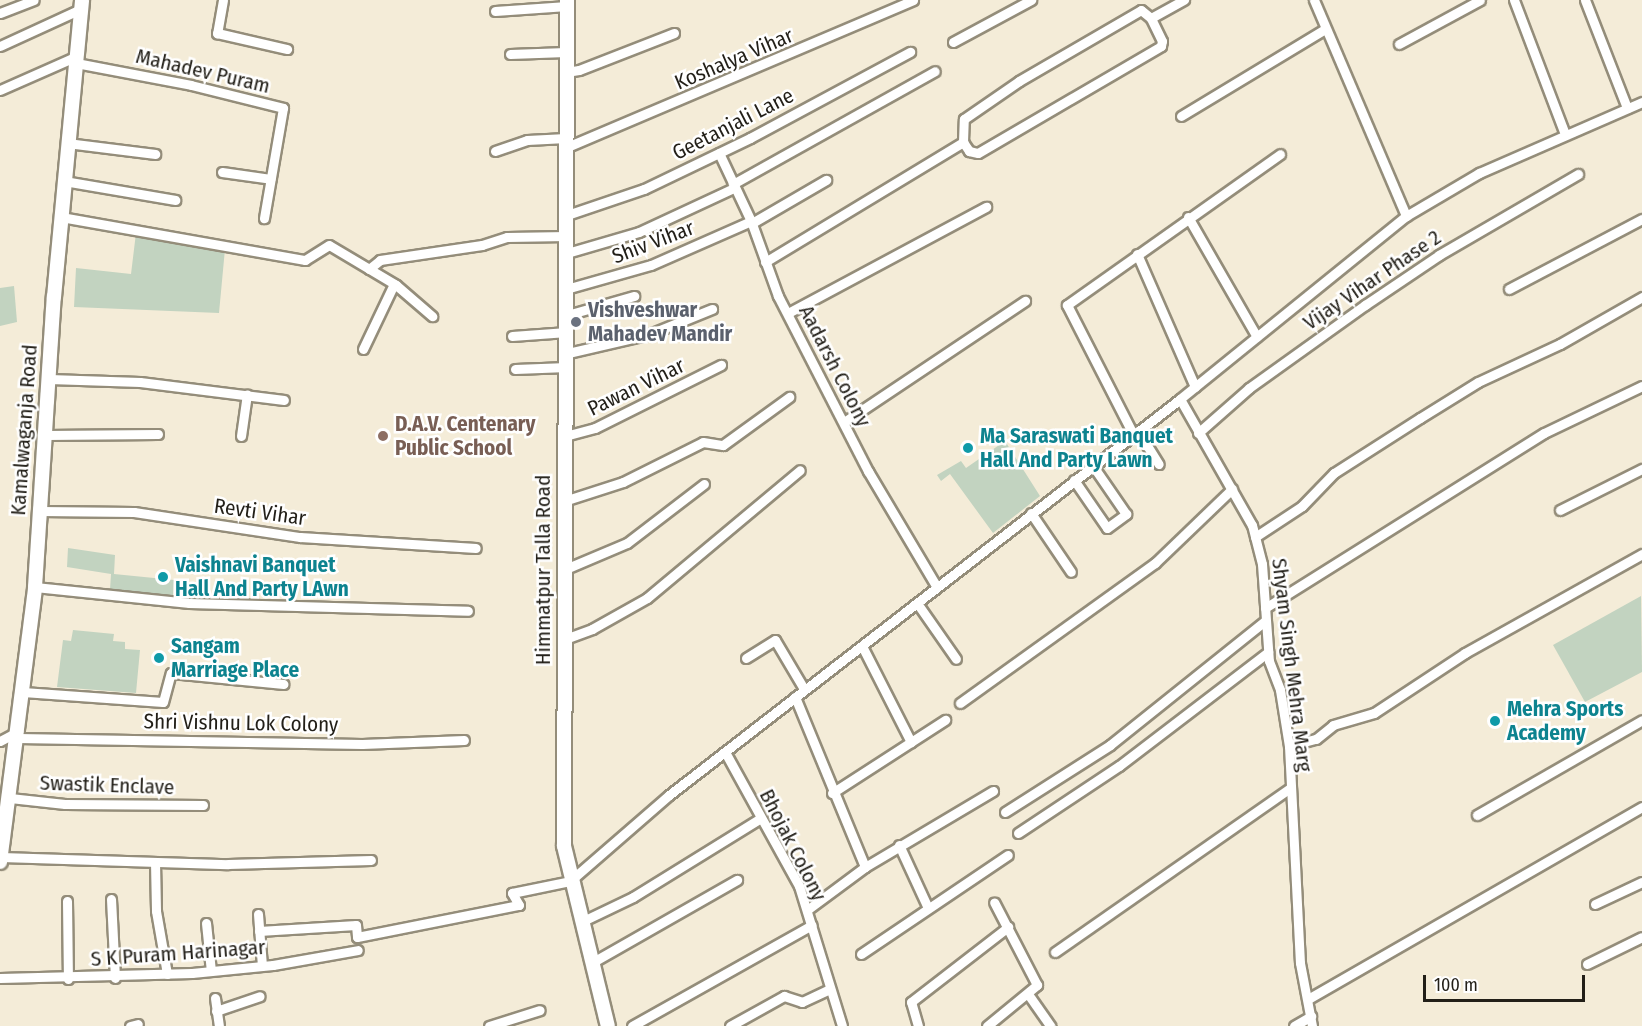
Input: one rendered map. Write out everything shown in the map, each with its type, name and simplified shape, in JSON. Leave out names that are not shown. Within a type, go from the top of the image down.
[{"type":"street","points":[[0,13],[34,0]]},
{"type":"street","points":[[223,0],[217,33],[286,49]]},
{"type":"street","name":"Koshalya Vihar","points":[[566,143],[913,0]]},
{"type":"street","points":[[953,42],[1031,0]]},
{"type":"street","points":[[1151,18],[1184,0]]},
{"type":"street","points":[[1314,0],[1406,216]]},
{"type":"street","points":[[1399,44],[1480,0]]},
{"type":"street","points":[[1514,0],[1565,134]]},
{"type":"street","points":[[1585,0],[1627,108]]},
{"type":"street","points":[[495,11],[567,3]]},
{"type":"street","name":"Himmatpur Talla Road","points":[[567,3],[567,360],[563,570],[564,846],[570,881],[583,921],[608,1026]]},
{"type":"street","points":[[0,46],[81,4]]},
{"type":"street","name":"Kamalwaganja Road","points":[[0,862],[7,793],[18,734],[34,587],[67,143],[81,4]]},
{"type":"street","points":[[1141,10],[1151,18],[1162,41],[1161,46],[978,153],[969,151],[963,142],[963,126],[969,114],[1141,10]]},
{"type":"street","points":[[1182,116],[1325,29]]},
{"type":"street","points":[[566,72],[579,70],[674,33]]},
{"type":"street","points":[[510,54],[566,52]]},
{"type":"street","name":"Geetanjali Lane","points":[[567,215],[644,189],[719,153],[910,52]]},
{"type":"street","points":[[0,90],[77,59]]},
{"type":"street","name":"Mahadev Puram","points":[[77,59],[283,108],[264,218]]},
{"type":"street","points":[[567,253],[639,232],[734,186],[935,71]]},
{"type":"street","points":[[259,931],[356,925],[357,937],[519,905],[512,893],[570,881],[606,846],[724,752],[1180,399],[1406,216],[1438,194],[1565,134],[1642,102]]},
{"type":"street","points":[[495,151],[527,140],[566,143]]},
{"type":"street","points":[[765,262],[963,142]]},
{"type":"street","points":[[67,143],[155,154]]},
{"type":"street","name":"Aadarsh Colony","points":[[719,153],[751,222],[765,262],[788,314],[900,530],[937,587]]},
{"type":"street","points":[[1159,464],[1135,432],[1067,305],[1188,217],[1280,154]]},
{"type":"street","points":[[222,172],[270,179]]},
{"type":"street","name":"Vijay Vihar Phase 2","points":[[1198,433],[1249,388],[1365,305],[1448,249],[1578,174]]},
{"type":"street","name":"Shiv Vihar","points":[[566,289],[651,265],[751,222],[826,180]]},
{"type":"street","points":[[64,181],[175,200]]},
{"type":"street","points":[[788,314],[986,207]]},
{"type":"street","points":[[1188,217],[1257,337]]},
{"type":"street","points":[[61,218],[305,260],[328,245],[374,265],[432,316]]},
{"type":"street","points":[[1509,289],[1642,219]]},
{"type":"street","points":[[374,265],[482,245],[507,237],[567,236]]},
{"type":"street","points":[[1137,254],[1195,387]]},
{"type":"street","points":[[363,349],[394,284]]},
{"type":"street","points":[[567,315],[634,296]]},
{"type":"street","points":[[1256,537],[1302,506],[1334,473],[1420,418],[1478,382],[1560,344],[1642,297]]},
{"type":"street","points":[[843,422],[1025,301]]},
{"type":"street","points":[[515,369],[567,360],[650,334],[712,309]]},
{"type":"street","points":[[512,336],[567,332]]},
{"type":"street","name":"Pawan Vihar","points":[[565,436],[595,428],[721,365]]},
{"type":"street","points":[[49,379],[140,382],[284,400]]},
{"type":"street","points":[[1265,608],[1544,434],[1642,386]]},
{"type":"street","points":[[241,436],[247,394]]},
{"type":"street","points":[[564,501],[623,482],[703,442],[723,445],[789,397]]},
{"type":"street","name":"Shyam Singh Mehra Marg","points":[[1180,399],[1232,489],[1256,537],[1269,652],[1280,690],[1288,746],[1289,789],[1297,855],[1300,963],[1311,1021]]},
{"type":"street","points":[[45,435],[158,434]]},
{"type":"street","points":[[1074,480],[1107,528],[1126,514],[1093,466]]},
{"type":"street","points":[[1560,510],[1642,469]]},
{"type":"street","points":[[565,639],[592,629],[647,598],[800,470]]},
{"type":"street","points":[[563,570],[627,543],[704,484]]},
{"type":"street","points":[[960,703],[1155,563],[1232,489]]},
{"type":"street","name":"Revti Vihar","points":[[40,511],[134,512],[300,537],[476,548]]},
{"type":"street","points":[[1031,513],[1071,572]]},
{"type":"street","points":[[1288,746],[1316,739],[1333,725],[1374,713],[1465,653],[1642,554]]},
{"type":"street","points":[[34,587],[189,603],[468,611]]},
{"type":"street","points":[[917,603],[956,659]]},
{"type":"street","points":[[1005,812],[1110,745],[1266,621]]},
{"type":"street","points":[[746,658],[776,640],[804,689]]},
{"type":"street","points":[[862,646],[911,742]]},
{"type":"street","points":[[1018,833],[1119,766],[1269,652]]},
{"type":"street","points":[[22,692],[163,702],[171,673],[283,684]]},
{"type":"street","points":[[795,698],[832,793],[865,867]]},
{"type":"street","points":[[832,793],[945,720]]},
{"type":"street","points":[[1477,815],[1642,720]]},
{"type":"street","points":[[0,741],[18,734]]},
{"type":"street","name":"Shri Vishnu Lok Colony","points":[[18,734],[362,744],[464,740]]},
{"type":"street","name":"Bhojak Colony","points":[[724,752],[799,886],[842,1026]]},
{"type":"street","points":[[1055,952],[1289,789]]},
{"type":"street","points":[[807,910],[899,845],[993,791]]},
{"type":"street","name":"Swastik Enclave","points":[[7,793],[65,804],[203,805]]},
{"type":"street","points":[[1308,999],[1642,807]]},
{"type":"street","points":[[583,921],[633,897],[761,818]]},
{"type":"street","points":[[899,845],[928,908]]},
{"type":"street","points":[[861,954],[1008,855]]},
{"type":"street","points":[[1,857],[155,862],[371,860]]},
{"type":"street","points":[[155,862],[156,911],[167,974]]},
{"type":"street","points":[[593,962],[737,880]]},
{"type":"street","points":[[1595,904],[1642,882]]},
{"type":"street","points":[[111,899],[115,978]]},
{"type":"street","points":[[67,901],[68,979]]},
{"type":"street","points":[[987,1026],[1028,994],[1036,980],[994,902]]},
{"type":"street","points":[[258,914],[262,966]]},
{"type":"street","points":[[206,923],[211,971]]},
{"type":"street","points":[[633,1026],[813,926]]},
{"type":"street","points":[[918,1026],[911,1002],[1008,927]]},
{"type":"street","points":[[1587,964],[1642,937]]},
{"type":"street","name":"S K Puram Harinagar","points":[[0,978],[115,978],[211,971],[262,966],[357,950]]},
{"type":"street","points":[[730,1026],[784,996],[802,1002],[830,989]]},
{"type":"street","points":[[1028,994],[1050,1026]]},
{"type":"street","points":[[216,1011],[260,996]]},
{"type":"street","points":[[215,998],[219,1026]]},
{"type":"street","points":[[489,1026],[540,1010]]},
{"type":"street","points":[[1294,1026],[1311,1021]]},
{"type":"green space","points":[[136,233],[225,249],[219,313],[74,307],[76,268],[131,274]]},
{"type":"green space","points":[[14,286],[17,322],[0,326],[0,288]]},
{"type":"green space","points":[[1005,441],[1040,496],[993,533],[950,474],[941,481],[937,475],[961,461],[966,468]]},
{"type":"green space","points":[[68,548],[115,555],[114,574],[174,580],[173,596],[110,590],[111,574],[67,567]]},
{"type":"green space","points":[[1641,596],[1642,672],[1585,702],[1553,645]]},
{"type":"green space","points":[[73,630],[114,634],[113,641],[125,642],[125,649],[140,650],[136,693],[57,687],[63,640],[71,641]]},
{"type":"place","name":"Vishveshwar Mahadev Mandir","points":[[576,322]]},
{"type":"place","name":"D.A.V. Centenary Public School","points":[[383,436]]},
{"type":"place","name":"Ma Saraswati Banquet Hall And Party Lawn","points":[[968,448]]},
{"type":"place","name":"Vaishnavi Banquet Hall And Party LAwn","points":[[163,577]]},
{"type":"place","name":"Sangam Marriage Place","points":[[159,658]]},
{"type":"place","name":"Mehra Sports Academy","points":[[1495,721]]}]
